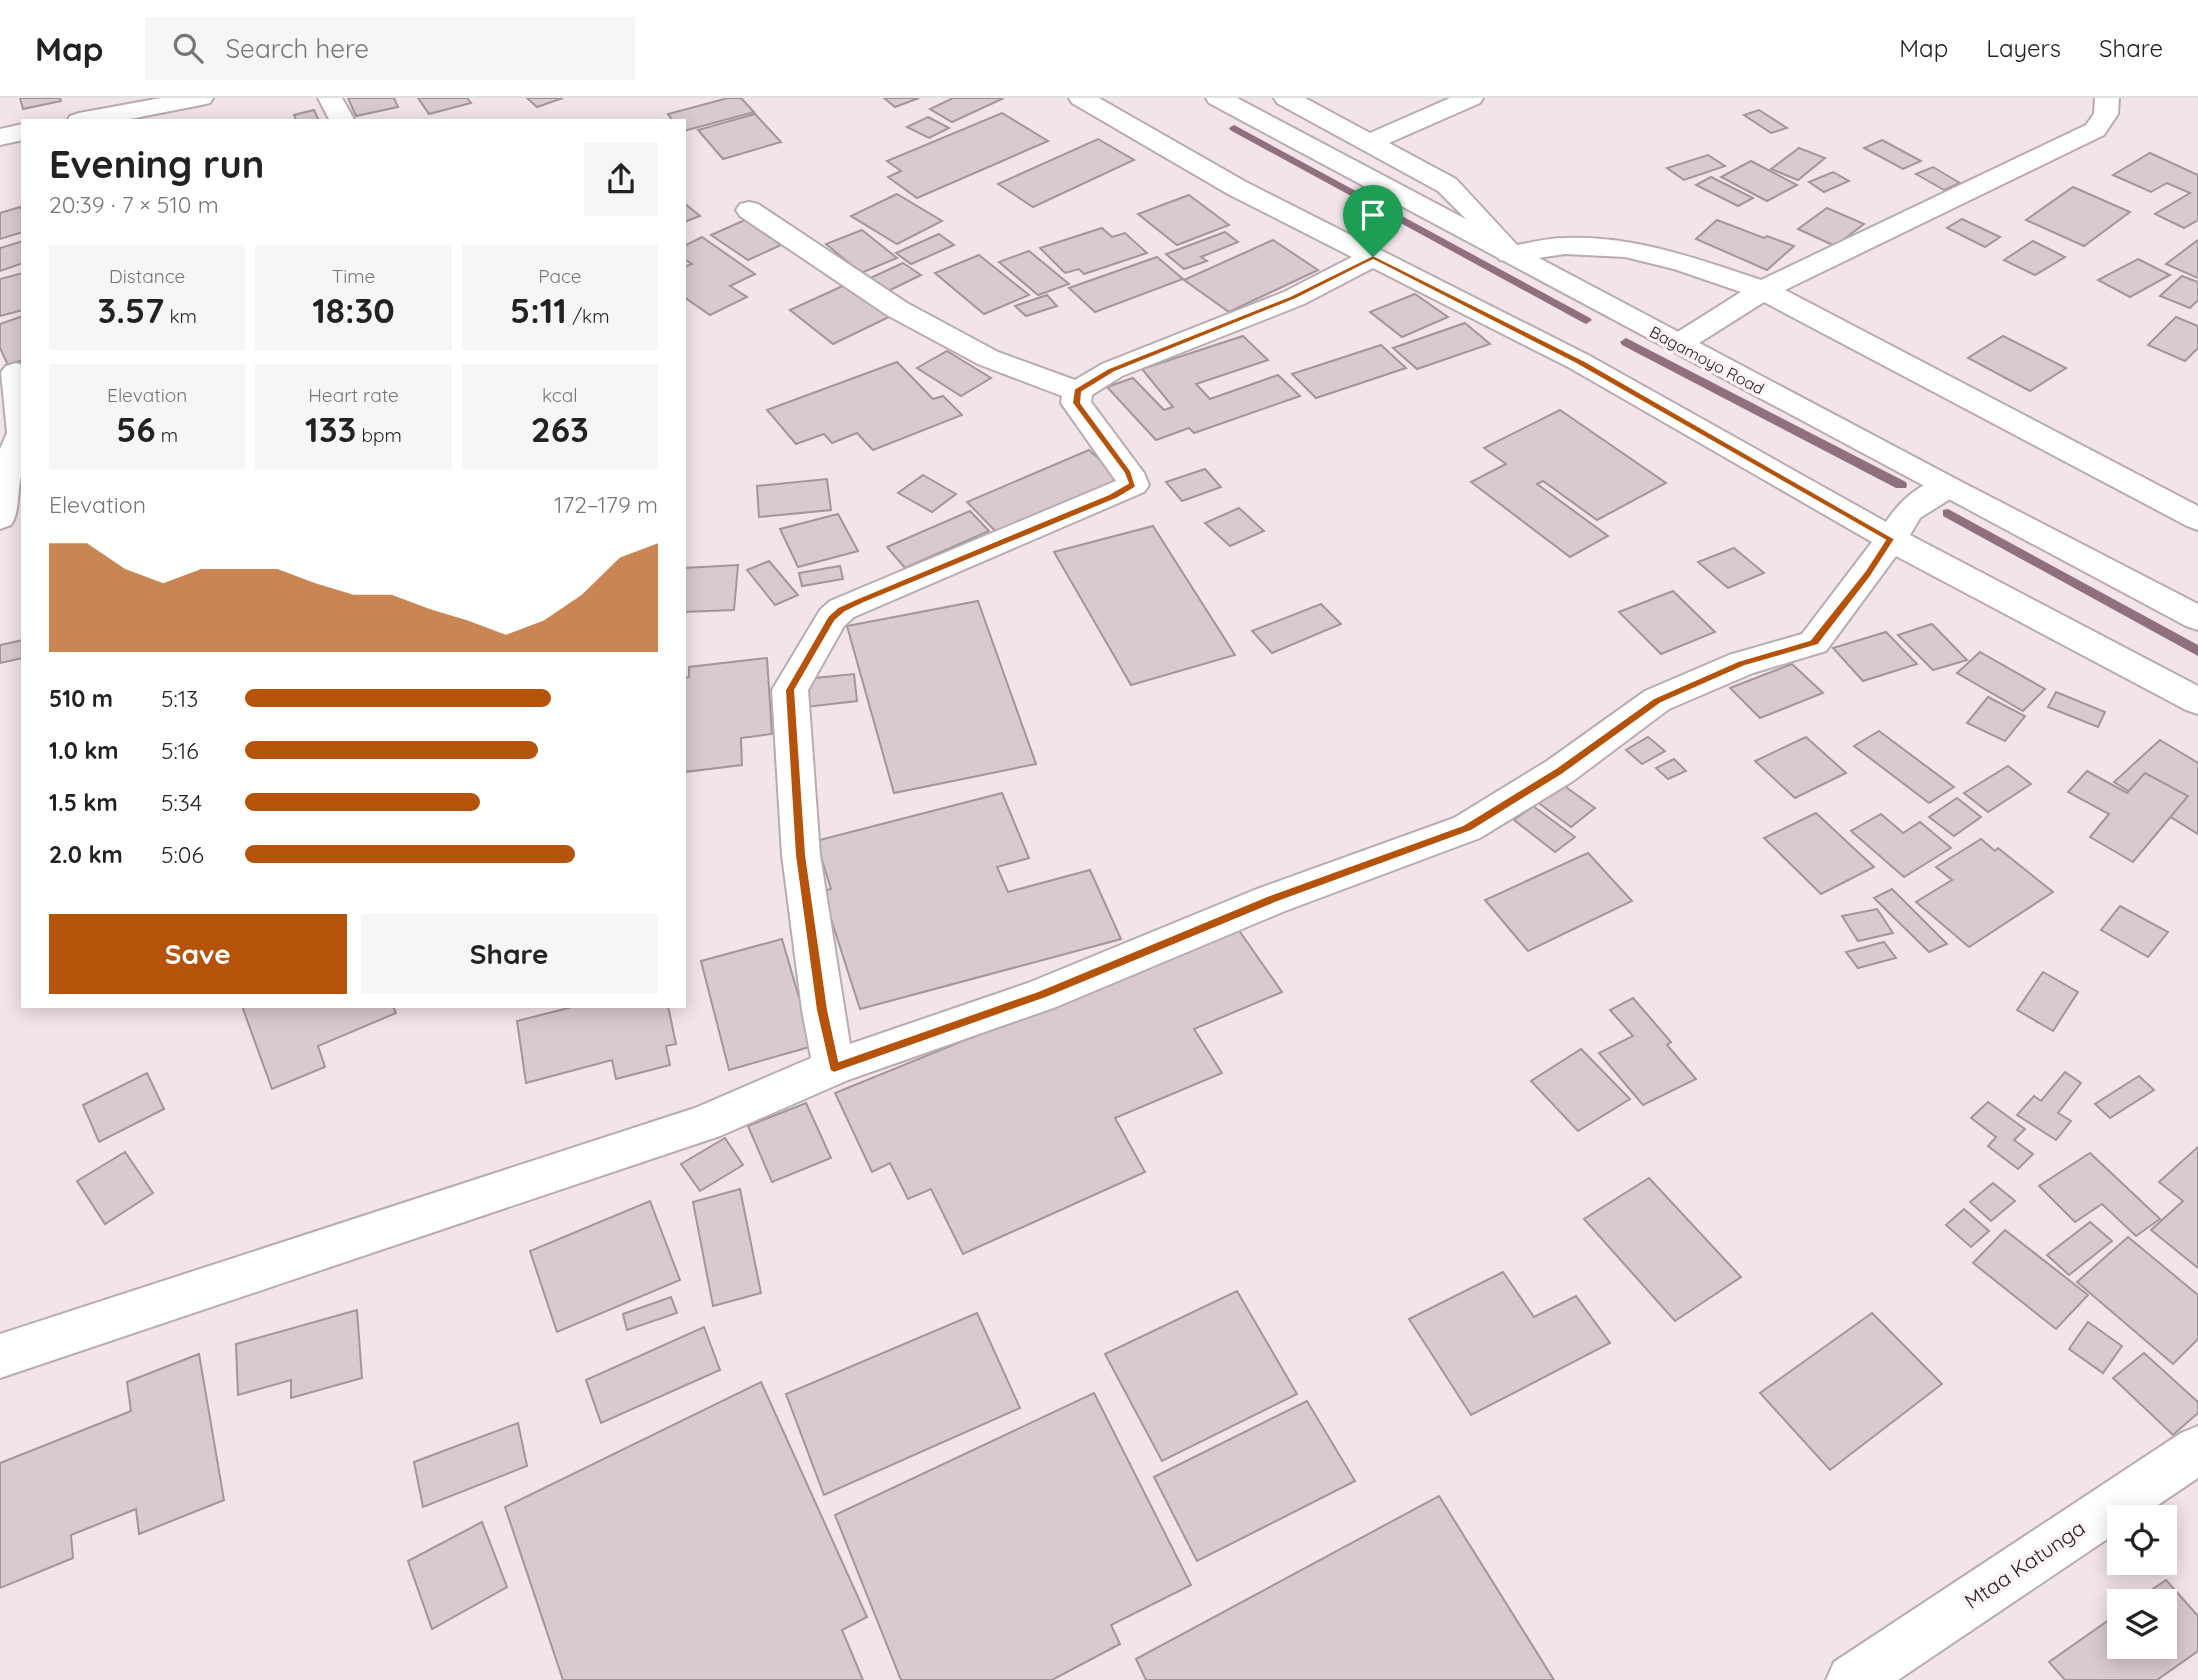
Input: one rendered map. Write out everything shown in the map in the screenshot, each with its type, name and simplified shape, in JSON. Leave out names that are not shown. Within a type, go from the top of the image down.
[{"type":"main road","points":[[90,119],[201,98]]},
{"type":"main road","points":[[330,98],[342,119]]},
{"type":"main road","points":[[1081,98],[1237,188],[1580,362],[1891,539],[2198,701]]},
{"type":"main road","name":"Bagamoyo Road","points":[[1218,98],[2198,618]]},
{"type":"main road","points":[[1286,98],[1447,185],[1480,218],[1510,254],[1565,246],[1625,249],[1683,263],[1763,290],[2198,519]]},
{"type":"main road","points":[[1369,143],[1471,98]]},
{"type":"main road","points":[[1678,344],[1763,290],[2095,130],[2106,114],[2107,98]]},
{"type":"main road","points":[[0,137],[21,132]]},
{"type":"main road","points":[[749,210],[897,309],[988,358],[1077,391]]},
{"type":"main road","points":[[1077,391],[1112,370],[1293,298],[1373,257]]},
{"type":"main road","points":[[16,372],[21,423]]},
{"type":"main road","points":[[834,1068],[822,1010],[801,855],[790,690],[832,618],[842,609],[1133,485],[1128,473],[1076,403],[1077,391]]},
{"type":"main road","points":[[0,518],[2,483],[21,436]]},
{"type":"main road","points":[[0,1356],[705,1123],[834,1068],[1042,995],[1271,900],[1467,828],[1560,771],[1657,700],[1741,664],[1814,643],[1868,574],[1909,511],[1947,487]]},
{"type":"main road","name":"Mtaa Katunga","points":[[1852,1680],[2198,1450]]},
{"type":"building","points":[[20,98],[60,98],[61,101],[23,109]]},
{"type":"building","points":[[348,98],[394,98],[398,107],[356,116]]},
{"type":"building","points":[[418,98],[467,98],[471,103],[429,114]]},
{"type":"building","points":[[527,98],[563,98],[537,107]]},
{"type":"building","points":[[728,98],[741,98],[754,112],[686,130],[686,119],[672,119],[668,114]]},
{"type":"building","points":[[884,98],[919,98],[895,107]]},
{"type":"building","points":[[953,98],[1002,99],[952,122],[930,109]]},
{"type":"building","points":[[314,110],[318,119],[296,119],[294,115]]},
{"type":"building","points":[[1759,110],[1787,128],[1771,133],[1744,115]]},
{"type":"building","points":[[1002,113],[1048,141],[917,198],[888,177],[901,171],[887,161]]},
{"type":"building","points":[[755,114],[781,142],[723,159],[698,130]]},
{"type":"building","points":[[928,117],[949,128],[929,138],[907,127]]},
{"type":"building","points":[[1098,139],[1134,160],[1033,207],[998,184]]},
{"type":"building","points":[[1882,140],[1921,161],[1903,169],[1864,148]]},
{"type":"building","points":[[1799,148],[1825,158],[1798,180],[1771,169]]},
{"type":"building","points":[[2150,153],[2198,175],[2198,220],[2184,228],[2155,214],[2190,193],[2167,183],[2151,192],[2113,175]]},
{"type":"building","points":[[1708,155],[1725,166],[1684,180],[1667,168]]},
{"type":"building","points":[[1751,161],[1797,185],[1767,201],[1721,177]]},
{"type":"building","points":[[1933,167],[1960,183],[1944,190],[1916,174]]},
{"type":"building","points":[[1833,172],[1849,181],[1824,192],[1809,182]]},
{"type":"building","points":[[1711,177],[1753,198],[1738,206],[1696,185]]},
{"type":"building","points":[[2073,187],[2130,212],[2084,246],[2026,220]]},
{"type":"building","points":[[897,194],[942,221],[897,244],[851,216]]},
{"type":"building","points":[[1189,195],[1229,225],[1177,245],[1138,214]]},
{"type":"building","points":[[686,205],[700,216],[686,221]]},
{"type":"building","points":[[20,207],[21,233],[0,239],[0,213]]},
{"type":"building","points":[[1827,208],[1864,224],[1835,246],[1798,229]]},
{"type":"building","points":[[1962,219],[2000,237],[1985,247],[1947,228]]},
{"type":"building","points":[[745,220],[781,245],[748,260],[711,235]]},
{"type":"building","points":[[1717,220],[1794,246],[1767,270],[1696,239]]},
{"type":"building","points":[[1102,228],[1112,237],[1125,233],[1147,253],[1084,274],[1079,269],[1065,273],[1040,248]]},
{"type":"building","points":[[862,230],[897,258],[861,273],[826,244]]},
{"type":"building","points":[[1225,232],[1238,242],[1201,257],[1207,261],[1184,269],[1166,254]]},
{"type":"building","points":[[939,234],[954,245],[911,264],[896,253]]},
{"type":"building","points":[[702,237],[755,274],[730,286],[747,297],[710,315],[686,298],[686,266],[692,264],[686,260],[686,245]]},
{"type":"building","points":[[1273,240],[1318,270],[1229,312],[1184,280]]},
{"type":"building","points":[[2198,240],[2198,278],[2166,264]]},
{"type":"building","points":[[2033,241],[2065,257],[2035,275],[2004,260]]},
{"type":"building","points":[[21,242],[21,264],[0,271],[0,248]]},
{"type":"building","points":[[1029,251],[1069,284],[1038,295],[999,262]]},
{"type":"building","points":[[979,255],[1029,295],[984,314],[935,273]]},
{"type":"building","points":[[1157,257],[1183,279],[1095,312],[1069,288]]},
{"type":"building","points":[[2138,259],[2170,275],[2130,297],[2098,280]]},
{"type":"building","points":[[903,263],[921,275],[884,293],[866,280]]},
{"type":"building","points":[[21,274],[21,311],[0,316],[0,279]]},
{"type":"building","points":[[2182,276],[2198,282],[2198,300],[2190,308],[2160,296]]},
{"type":"building","points":[[847,284],[891,316],[833,344],[790,310]]},
{"type":"building","points":[[1415,294],[1448,317],[1402,337],[1370,312]]},
{"type":"building","points":[[1047,295],[1057,306],[1026,316],[1015,306]]},
{"type":"building","points":[[21,317],[21,361],[8,365],[0,348],[0,324]]},
{"type":"building","points":[[2176,317],[2198,326],[2198,348],[2185,361],[2148,345]]},
{"type":"building","points":[[1465,323],[1490,344],[1417,369],[1393,348]]},
{"type":"building","points":[[1243,336],[1268,360],[1196,384],[1210,399],[1278,375],[1300,396],[1194,433],[1189,428],[1156,440],[1107,387],[1133,378],[1164,410],[1173,407],[1142,369]]},
{"type":"building","points":[[2003,336],[2066,368],[2030,391],[1968,358]]},
{"type":"building","points":[[1381,345],[1406,368],[1316,398],[1292,374]]},
{"type":"building","points":[[947,351],[991,378],[961,396],[917,368]]},
{"type":"building","points":[[897,362],[933,399],[943,396],[962,415],[873,450],[857,433],[832,443],[824,434],[796,444],[767,410]]},
{"type":"building","points":[[1560,410],[1666,483],[1597,520],[1543,481],[1537,484],[1608,536],[1570,557],[1471,482],[1506,464],[1484,448]]},
{"type":"building","points":[[1089,450],[1126,483],[1002,538],[967,502]]},
{"type":"building","points":[[1205,469],[1221,487],[1182,501],[1166,482]]},
{"type":"building","points":[[923,475],[956,494],[932,512],[898,493]]},
{"type":"building","points":[[827,479],[831,510],[759,517],[757,486]]},
{"type":"building","points":[[1239,508],[1264,531],[1230,546],[1205,523]]},
{"type":"building","points":[[970,511],[989,531],[905,568],[887,547]]},
{"type":"building","points":[[838,514],[858,551],[798,567],[780,529]]},
{"type":"building","points":[[1153,526],[1235,655],[1131,685],[1054,552]]},
{"type":"building","points":[[1734,548],[1764,573],[1728,588],[1698,562]]},
{"type":"building","points":[[769,561],[798,595],[775,605],[747,570]]},
{"type":"building","points":[[738,565],[734,610],[686,612],[686,568]]},
{"type":"building","points":[[840,566],[843,579],[802,586],[799,573]]},
{"type":"building","points":[[1673,591],[1715,632],[1661,654],[1619,612]]},
{"type":"building","points":[[978,601],[1036,764],[894,793],[847,626]]},
{"type":"building","points":[[1321,604],[1341,624],[1272,653],[1252,631]]},
{"type":"building","points":[[1932,624],[1967,660],[1933,670],[1898,635]]},
{"type":"building","points":[[1886,632],[1917,664],[1863,681],[1833,648]]},
{"type":"building","points":[[21,640],[21,658],[0,663],[0,645]]},
{"type":"building","points":[[1980,652],[2045,689],[2023,711],[1957,673]]},
{"type":"building","points":[[767,658],[772,734],[741,738],[742,765],[686,772],[686,678],[689,677],[689,667]]},
{"type":"building","points":[[1792,664],[1823,693],[1760,718],[1730,688]]},
{"type":"building","points":[[854,674],[857,701],[806,707],[805,679]]},
{"type":"building","points":[[2056,692],[2105,712],[2098,727],[2048,707]]},
{"type":"building","points":[[1988,697],[2025,716],[2005,741],[1967,723]]},
{"type":"building","points":[[1879,731],[1954,787],[1929,803],[1854,746]]},
{"type":"building","points":[[1648,737],[1665,751],[1642,764],[1626,750]]},
{"type":"building","points":[[1806,737],[1846,773],[1795,798],[1755,761]]},
{"type":"building","points":[[2160,740],[2198,763],[2198,834],[2114,782]]},
{"type":"building","points":[[1674,759],[1686,771],[1668,779],[1656,768]]},
{"type":"building","points":[[2008,766],[2031,784],[1988,812],[1964,793]]},
{"type":"building","points":[[2087,771],[2127,793],[2145,773],[2188,796],[2133,862],[2090,837],[2109,814],[2068,792]]},
{"type":"building","points":[[1556,780],[1595,808],[1571,827],[1532,798]]},
{"type":"building","points":[[1002,793],[1029,858],[997,867],[1008,892],[1090,870],[1121,939],[860,1009],[822,891],[831,889],[816,841]]},
{"type":"building","points":[[1957,798],[1981,817],[1954,836],[1929,817]]},
{"type":"building","points":[[1533,806],[1575,837],[1555,852],[1514,820]]},
{"type":"building","points":[[1816,813],[1874,867],[1821,894],[1764,838]]},
{"type":"building","points":[[1881,814],[1903,833],[1920,822],[1951,848],[1904,877],[1851,831]]},
{"type":"building","points":[[1981,839],[1995,851],[1998,848],[2053,892],[1969,947],[1916,902],[1952,880],[1936,867]]},
{"type":"building","points":[[1588,853],[1632,901],[1528,951],[1485,900]]},
{"type":"building","points":[[1892,889],[1947,944],[1929,952],[1874,898]]},
{"type":"building","points":[[2120,906],[2168,932],[2148,957],[2101,930]]},
{"type":"building","points":[[1877,909],[1893,933],[1858,941],[1842,916]]},
{"type":"building","points":[[1238,929],[1282,992],[1194,1029],[1222,1073],[1115,1118],[1145,1172],[963,1254],[931,1189],[908,1199],[890,1163],[872,1172],[835,1093]]},
{"type":"building","points":[[782,939],[813,1046],[729,1070],[701,961]]},
{"type":"building","points":[[1884,942],[1896,958],[1858,968],[1846,952]]},
{"type":"building","points":[[2043,972],[2078,992],[2053,1031],[2017,1010]]},
{"type":"building","points":[[1633,998],[1671,1042],[1667,1045],[1696,1079],[1643,1105],[1599,1053],[1633,1036],[1610,1010]]},
{"type":"building","points":[[243,1008],[394,1008],[396,1013],[318,1046],[325,1067],[272,1089]]},
{"type":"building","points":[[568,1008],[668,1008],[676,1044],[666,1046],[670,1065],[616,1079],[612,1060],[526,1083],[517,1021]]},
{"type":"building","points":[[1581,1049],[1630,1099],[1578,1131],[1531,1081]]},
{"type":"building","points":[[2065,1072],[2081,1083],[2058,1113],[2071,1121],[2056,1140],[2017,1115],[2034,1096],[2041,1101]]},
{"type":"building","points":[[147,1073],[164,1109],[99,1142],[83,1105]]},
{"type":"building","points":[[2139,1076],[2154,1090],[2110,1118],[2095,1104]]},
{"type":"building","points":[[1988,1102],[2025,1129],[2014,1140],[2033,1154],[2018,1169],[1988,1146],[1996,1137],[1971,1118]]},
{"type":"building","points":[[806,1103],[831,1158],[772,1182],[748,1126]]},
{"type":"building","points":[[725,1138],[743,1165],[700,1191],[681,1164]]},
{"type":"building","points":[[2198,1147],[2198,1268],[2151,1230],[2183,1201],[2159,1182]]},
{"type":"building","points":[[125,1152],[153,1193],[105,1224],[77,1181]]},
{"type":"building","points":[[2090,1153],[2160,1219],[2136,1236],[2102,1204],[2075,1222],[2039,1186]]},
{"type":"building","points":[[1649,1178],[1741,1277],[1675,1321],[1584,1219]]},
{"type":"building","points":[[1993,1183],[2015,1201],[1991,1221],[1970,1202]]},
{"type":"building","points":[[740,1189],[761,1293],[713,1306],[693,1202]]},
{"type":"building","points":[[650,1201],[680,1280],[557,1332],[530,1251]]},
{"type":"building","points":[[1964,1209],[1989,1231],[1971,1247],[1946,1225]]},
{"type":"building","points":[[2090,1222],[2112,1241],[2069,1275],[2047,1255]]},
{"type":"building","points":[[2005,1230],[2088,1295],[2056,1329],[1973,1263]]},
{"type":"building","points":[[2128,1237],[2198,1295],[2198,1339],[2173,1364],[2077,1282]]},
{"type":"building","points":[[1503,1272],[1534,1317],[1576,1296],[1610,1343],[1471,1415],[1409,1319]]},
{"type":"building","points":[[1237,1291],[1297,1394],[1162,1461],[1105,1354]]},
{"type":"building","points":[[671,1297],[677,1313],[627,1330],[623,1314]]},
{"type":"building","points":[[357,1310],[362,1378],[291,1398],[291,1380],[238,1395],[236,1344]]},
{"type":"building","points":[[977,1313],[1020,1408],[824,1495],[786,1394]]},
{"type":"building","points":[[1872,1313],[1942,1384],[1830,1470],[1760,1393]]},
{"type":"building","points":[[2088,1322],[2122,1346],[2103,1373],[2069,1349]]},
{"type":"building","points":[[704,1327],[720,1370],[601,1423],[586,1380]]},
{"type":"building","points":[[2144,1353],[2198,1402],[2198,1413],[2173,1435],[2113,1378]]},
{"type":"building","points":[[199,1354],[224,1500],[139,1534],[136,1509],[71,1535],[73,1558],[0,1588],[0,1463],[131,1411],[127,1382]]},
{"type":"building","points":[[761,1382],[867,1617],[842,1630],[863,1680],[563,1680],[505,1507]]},
{"type":"building","points":[[1094,1393],[1191,1585],[1111,1625],[1120,1644],[1052,1680],[901,1680],[835,1515]]},
{"type":"building","points":[[1307,1401],[1355,1481],[1197,1561],[1154,1477]]},
{"type":"building","points":[[518,1423],[527,1466],[423,1507],[414,1462]]},
{"type":"building","points":[[1439,1496],[1554,1680],[1146,1680],[1136,1659]]},
{"type":"building","points":[[482,1522],[507,1587],[432,1629],[408,1561]]},
{"type":"building","points":[[2166,1580],[2174,1589],[2153,1589]]},
{"type":"building","points":[[2177,1592],[2198,1616],[2198,1651],[2157,1680],[2065,1680],[2049,1662],[2107,1621],[2107,1659],[2177,1659]]},
{"type":"waterway","points":[[1234,128],[1586,320]]},
{"type":"waterway","points":[[1626,342],[1901,485]]},
{"type":"waterway","points":[[1948,513],[2198,651]]},
{"type":"route","points":[[1373,257],[1580,362],[1891,539],[1868,574],[1814,643],[1741,664],[1657,700],[1560,771],[1467,828],[1271,900],[1042,995],[834,1068],[822,1010],[801,855],[790,690],[832,618],[842,609],[1133,485],[1128,473],[1076,403],[1077,391],[1112,370],[1293,298],[1373,257]]}]
